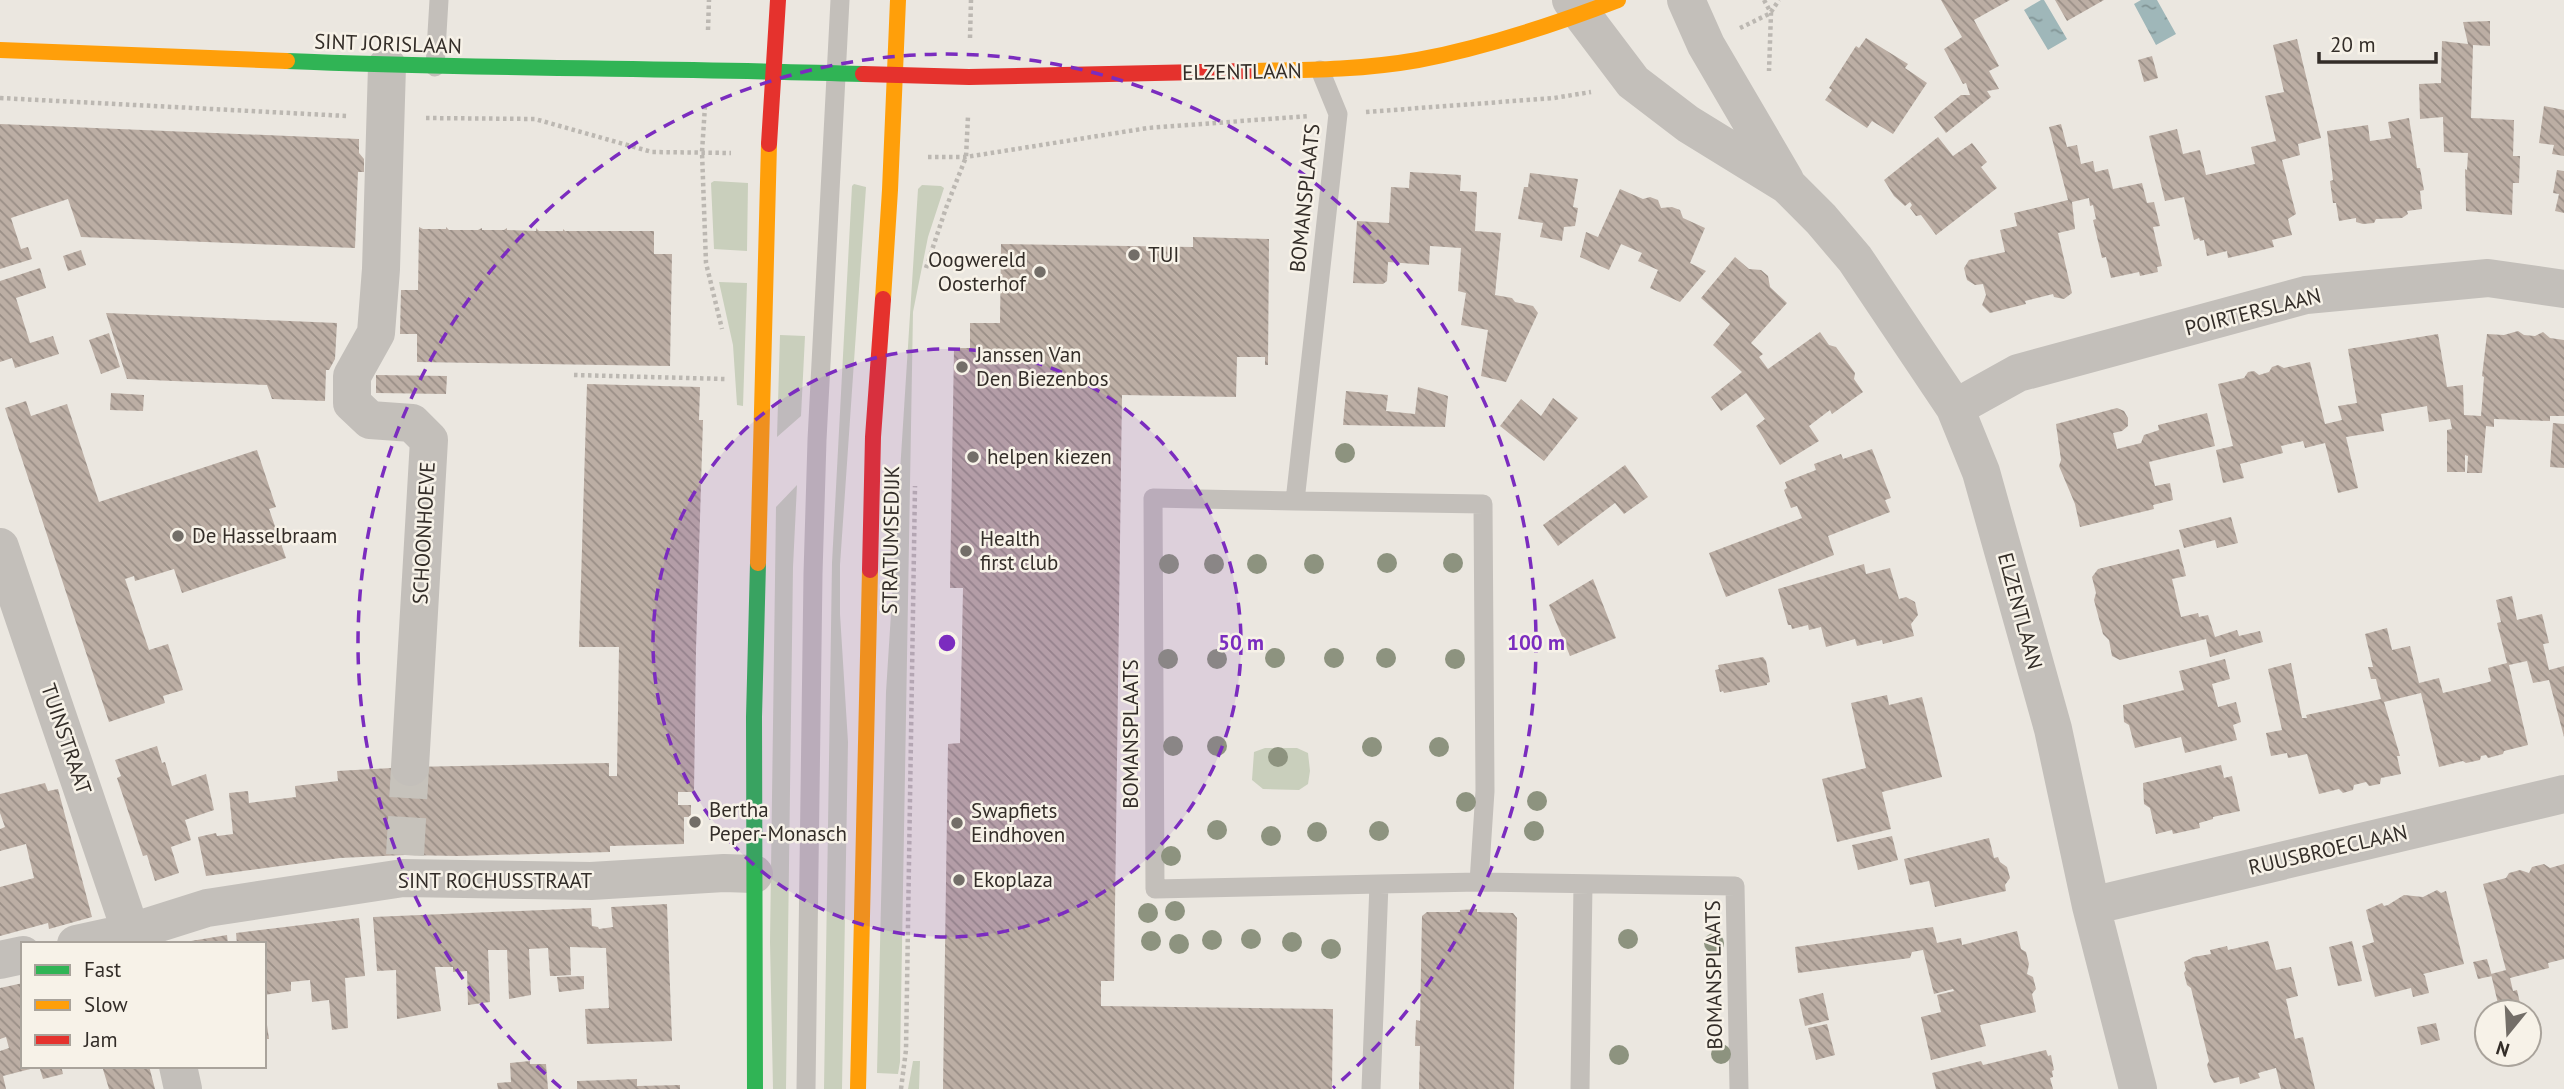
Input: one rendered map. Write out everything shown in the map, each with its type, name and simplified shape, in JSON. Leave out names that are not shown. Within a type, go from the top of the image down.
[{"type":"street","points":[[755,1089],[754,717],[768,155],[778,0]]},
{"type":"street","name":"STRATUMSEDIJK","points":[[858,1089],[873,437],[890,190],[898,0]]},
{"type":"street","points":[[1577,8],[1618,0]]},
{"type":"street","name":"ELZENTLAAN","points":[[1686,0],[1706,45],[1787,185]]},
{"type":"street","name":"ELZENTLAAN","points":[[837,73],[969,77],[1320,70],[1417,60],[1542,29],[1577,8],[1633,82],[1688,124],[1787,185],[1821,219],[1855,259],[1955,408],[1981,472],[2046,704],[2091,906],[2138,1089]]},
{"type":"street","name":"SINT JORISLAAN","points":[[0,50],[387,66],[837,73]]},
{"type":"street","name":"SCHOONHOEVE","points":[[387,66],[381,269],[376,333],[352,376],[352,403],[370,420],[412,423],[429,440],[410,767]]},
{"type":"street","name":"POIRTERSLAAN","points":[[1955,408],[2018,373],[2306,295],[2488,278],[2564,289]]},
{"type":"street","name":"TUINSTRAAT","points":[[0,547],[133,938]]},
{"type":"street","name":"RUUSBROECLAAN","points":[[2091,906],[2564,794]]},
{"type":"street","name":"SINT ROCHUSSTRAAT","points":[[95,942],[133,938],[207,908],[404,866],[591,881],[724,873],[754,874]]},
{"type":"street","points":[[0,960],[21,955]]},
{"type":"street","points":[[178,1068],[183,1089]]},
{"type":"lane","points":[[435,67],[439,0]]},
{"type":"lane","points":[[806,1089],[813,561],[840,0]]},
{"type":"lane","name":"BOMANSPLAATS","points":[[1295,501],[1338,114],[1320,70]]},
{"type":"lane","name":"BOMANSPLAATS","points":[[1479,882],[1485,792],[1483,504],[1153,498],[1156,889],[1479,882],[1735,886],[1740,1089]]},
{"type":"lane","points":[[1371,1089],[1379,884]]},
{"type":"lane","points":[[1580,1089],[1583,884]]},
{"type":"path","points":[[925,276],[946,208],[967,157],[971,0]]},
{"type":"path","points":[[1764,0],[1770,13],[1779,0]]},
{"type":"path","points":[[967,157],[1148,128],[1554,98],[1588,93]]},
{"type":"path","points":[[574,375],[730,379]]},
{"type":"path","name":"STRATUMSEDIJK","points":[[901,1089],[906,1050],[915,485]]},
{"type":"green space","points":[[711,183],[748,183],[747,251],[714,249]]},
{"type":"green space","points":[[854,184],[866,187],[840,565],[840,614],[848,742],[842,1089],[824,1089],[832,563]]},
{"type":"green space","points":[[922,185],[944,188],[928,237],[913,312],[898,1074],[877,1073],[886,692],[918,189]]},
{"type":"green space","points":[[719,282],[747,283],[743,406],[737,405],[733,345]]},
{"type":"green space","points":[[780,335],[805,336],[801,416],[777,437]]},
{"type":"green space","points":[[797,485],[793,567],[786,1089],[773,1089],[770,942],[776,507]]},
{"type":"green space","points":[[1265,748],[1297,748],[1308,753],[1308,784],[1299,790],[1263,789],[1252,780],[1254,752]]},
{"type":"green space","points":[[913,1061],[920,1061],[919,1089],[908,1089]]},
{"type":"water","points":[[2044,0],[2067,39],[2048,50],[2024,10]]},
{"type":"water","points":[[2141,0],[2157,0],[2176,34],[2156,45],[2134,4]]},
{"type":"building","points":[[1941,0],[2010,0],[1974,20],[1999,66],[1989,71],[1999,89],[1987,91],[1991,97],[1946,133],[1934,117],[1961,95],[1970,95],[1966,83],[1963,84],[1944,49],[1962,37]]},
{"type":"building","points":[[2055,0],[2104,0],[2067,21]]},
{"type":"building","points":[[2490,21],[2490,46],[2473,45],[2471,118],[2514,120],[2513,156],[2520,156],[2519,183],[2513,183],[2512,215],[2466,211],[2465,169],[2467,170],[2468,153],[2444,152],[2443,117],[2420,119],[2419,84],[2441,83],[2442,41],[2468,44],[2463,22]]},
{"type":"building","points":[[1866,38],[1908,64],[1905,68],[1927,83],[1893,134],[1872,121],[1867,128],[1825,100],[1832,90],[1829,88],[1856,46],[1859,48]]},
{"type":"building","points":[[2297,39],[2321,138],[2298,144],[2300,155],[2282,160],[2296,214],[2288,219],[2292,235],[2272,240],[2274,247],[2250,253],[2228,258],[2227,251],[2207,256],[2204,240],[2194,240],[2184,197],[2165,201],[2149,136],[2177,129],[2183,154],[2200,150],[2206,175],[2255,164],[2251,147],[2276,141],[2265,96],[2284,92],[2273,45]]},
{"type":"building","points":[[2152,56],[2158,78],[2144,82],[2138,60]]},
{"type":"building","points":[[2544,106],[2564,110],[2564,156],[2552,154],[2554,145],[2539,143]]},
{"type":"building","points":[[2409,118],[2417,168],[2420,168],[2424,190],[2420,191],[2422,209],[2407,211],[2408,214],[2402,218],[2376,219],[2374,223],[2363,224],[2356,222],[2356,218],[2339,221],[2330,181],[2333,180],[2327,131],[2368,125],[2370,141],[2391,138],[2388,122]]},
{"type":"building","points":[[0,124],[359,139],[364,172],[358,172],[355,248],[81,237],[68,199],[11,218],[21,249],[28,247],[32,259],[0,269]]},
{"type":"building","points":[[2061,124],[2067,147],[2077,145],[2081,164],[2093,161],[2095,172],[2108,169],[2113,189],[2142,183],[2147,203],[2154,202],[2160,226],[2153,227],[2162,266],[2157,267],[2158,272],[2140,276],[2139,272],[2111,278],[2106,257],[2102,258],[2093,220],[2096,219],[2093,205],[2090,206],[2089,198],[2072,202],[2075,229],[2058,233],[2072,293],[2064,299],[2054,297],[2053,294],[1990,313],[1982,305],[1986,295],[1983,284],[1975,285],[1967,280],[1964,268],[1969,260],[2005,252],[2000,230],[2017,226],[2014,213],[2068,200],[2049,127]]},
{"type":"building","points":[[1938,137],[1953,156],[1972,143],[1987,162],[1981,167],[1997,188],[1936,235],[1921,215],[1916,216],[1910,208],[1910,202],[1905,206],[1894,196],[1884,180]]},
{"type":"building","points":[[2557,170],[2564,171],[2564,213],[2555,211],[2559,194],[2553,193]]},
{"type":"building","points":[[1410,172],[1461,175],[1460,191],[1477,192],[1475,231],[1501,233],[1495,295],[1533,306],[1538,313],[1506,382],[1481,376],[1488,330],[1461,325],[1466,293],[1458,291],[1461,248],[1430,246],[1429,265],[1388,262],[1387,281],[1383,284],[1353,283],[1357,221],[1389,223],[1391,187],[1409,188]]},
{"type":"building","points":[[1530,173],[1578,179],[1573,207],[1578,208],[1575,226],[1564,227],[1562,241],[1540,237],[1543,223],[1518,219],[1524,187],[1528,187]]},
{"type":"building","points":[[1620,189],[1643,199],[1650,197],[1658,200],[1661,208],[1672,207],[1680,210],[1683,218],[1705,228],[1690,263],[1706,271],[1680,302],[1650,288],[1658,270],[1638,261],[1642,253],[1621,244],[1609,270],[1580,257],[1586,232],[1598,237]]},
{"type":"building","points":[[419,227],[446,227],[449,230],[507,228],[536,231],[536,228],[539,231],[654,231],[654,254],[672,254],[670,366],[417,362],[417,334],[400,334],[401,290],[418,290]]},
{"type":"building","points":[[1193,237],[1269,239],[1268,365],[1265,365],[1265,357],[1237,357],[1236,397],[1122,395],[1114,981],[1101,981],[1101,1006],[1333,1009],[1332,1089],[943,1089],[948,744],[960,743],[963,588],[950,588],[954,348],[970,348],[970,323],[1000,323],[1001,244],[1193,247]]},
{"type":"building","points":[[81,250],[86,265],[68,271],[63,256]]},
{"type":"building","points":[[1735,257],[1749,269],[1761,270],[1768,276],[1770,287],[1787,303],[1751,343],[1763,354],[1759,357],[1768,369],[1820,332],[1829,345],[1836,347],[1855,373],[1854,379],[1863,392],[1832,414],[1830,410],[1809,426],[1819,441],[1780,465],[1756,426],[1765,419],[1746,393],[1721,411],[1711,397],[1742,372],[1713,345],[1730,324],[1701,298]]},
{"type":"building","points":[[40,268],[46,288],[16,298],[30,343],[53,336],[59,354],[15,368],[12,358],[0,362],[0,281]]},
{"type":"building","points":[[106,313],[337,323],[335,359],[329,370],[326,370],[325,401],[272,399],[267,385],[127,379]]},
{"type":"building","points":[[2518,331],[2524,335],[2535,336],[2543,332],[2550,338],[2564,340],[2564,416],[2550,416],[2550,421],[2494,419],[2494,427],[2486,426],[2482,473],[2467,473],[2468,456],[2465,455],[2465,472],[2447,472],[2447,430],[2452,429],[2450,419],[2429,422],[2427,406],[2381,414],[2384,431],[2346,437],[2358,488],[2338,493],[2325,443],[2305,448],[2303,441],[2281,446],[2283,453],[2240,464],[2244,478],[2223,483],[2216,450],[2233,446],[2218,384],[2244,378],[2248,372],[2254,371],[2259,375],[2278,365],[2284,368],[2310,362],[2325,424],[2342,420],[2338,406],[2357,403],[2348,349],[2438,334],[2447,387],[2463,385],[2464,415],[2481,416],[2487,334],[2504,335]]},
{"type":"building","points":[[109,333],[120,367],[101,374],[89,340]]},
{"type":"building","points":[[376,375],[447,376],[446,394],[376,393]]},
{"type":"building","points":[[587,384],[700,387],[699,420],[703,420],[694,792],[678,792],[678,805],[691,805],[691,817],[684,817],[684,844],[610,846],[610,852],[340,858],[206,876],[198,837],[216,833],[217,836],[233,834],[229,793],[248,791],[249,803],[296,797],[295,786],[338,781],[337,771],[410,767],[609,763],[609,776],[617,776],[619,647],[579,647]]},
{"type":"building","points":[[1418,387],[1448,396],[1445,427],[1343,425],[1346,391],[1388,395],[1386,411],[1415,414]]},
{"type":"building","points":[[111,393],[144,395],[143,411],[110,410]]},
{"type":"building","points":[[1553,398],[1578,418],[1544,461],[1500,426],[1521,399],[1541,416]]},
{"type":"building","points":[[26,401],[31,416],[67,404],[99,502],[257,450],[276,507],[269,509],[286,558],[182,593],[174,569],[135,581],[134,576],[125,579],[149,650],[168,644],[183,690],[163,696],[165,703],[109,722],[5,408]]},
{"type":"building","points":[[2117,408],[2124,411],[2128,426],[2113,433],[2117,449],[2141,443],[2144,435],[2159,430],[2158,425],[2207,413],[2215,446],[2149,462],[2155,486],[2170,483],[2173,500],[2153,505],[2154,509],[2080,527],[2075,504],[2059,466],[2061,460],[2056,424]]},
{"type":"building","points":[[2553,423],[2564,424],[2564,468],[2550,467]]},
{"type":"building","points":[[1872,449],[1891,498],[1885,500],[1890,512],[1828,536],[1834,555],[1726,597],[1709,553],[1802,518],[1797,506],[1791,508],[1784,490],[1787,488],[1785,482],[1816,470],[1814,464],[1841,454],[1843,459]]},
{"type":"building","points":[[1625,465],[1648,497],[1624,514],[1615,503],[1558,546],[1543,525]]},
{"type":"building","points":[[2231,517],[2238,543],[2217,548],[2215,540],[2184,548],[2179,530]]},
{"type":"building","points":[[2179,549],[2186,576],[2172,579],[2181,617],[2198,613],[2199,617],[2208,615],[2215,637],[2237,630],[2239,636],[2260,631],[2263,642],[2210,657],[2206,639],[2120,660],[2112,656],[2094,600],[2096,593],[2092,577],[2098,569]]},
{"type":"building","points":[[1864,564],[1866,574],[1890,568],[1899,599],[1906,597],[1915,602],[1918,615],[1911,624],[1914,636],[1883,644],[1882,640],[1857,646],[1855,639],[1826,647],[1821,627],[1809,630],[1808,625],[1792,629],[1791,625],[1788,625],[1778,589]]},
{"type":"building","points":[[1593,579],[1616,638],[1570,656],[1549,605]]},
{"type":"building","points":[[2512,596],[2517,620],[2542,614],[2549,643],[2543,644],[2549,670],[2564,666],[2564,737],[2549,680],[2533,683],[2527,661],[2509,665],[2528,745],[2488,758],[2486,755],[2481,756],[2480,760],[2439,767],[2421,693],[2384,702],[2400,756],[2397,756],[2401,774],[2381,778],[2380,784],[2369,786],[2366,782],[2354,785],[2353,790],[2343,793],[2339,789],[2319,794],[2307,754],[2288,758],[2287,753],[2271,756],[2266,733],[2282,730],[2268,669],[2291,663],[2302,718],[2381,699],[2376,679],[2371,679],[2368,667],[2373,667],[2365,634],[2387,628],[2392,650],[2410,646],[2419,683],[2439,678],[2443,693],[2489,682],[2488,668],[2507,663],[2497,623],[2501,622],[2496,600]]},
{"type":"building","points":[[1763,657],[1770,682],[1767,685],[1720,692],[1715,670],[1719,669],[1718,665]]},
{"type":"building","points":[[2225,659],[2230,679],[2212,684],[2218,707],[2236,702],[2241,722],[2233,725],[2237,740],[2185,753],[2181,737],[2135,748],[2129,725],[2124,722],[2123,705],[2184,690],[2179,671]]},
{"type":"building","points":[[1887,695],[1889,705],[1922,697],[1942,777],[1882,792],[1891,829],[1837,842],[1822,779],[1866,768],[1851,703]]},
{"type":"building","points":[[157,746],[172,786],[206,774],[214,810],[185,820],[191,840],[171,847],[179,873],[155,881],[147,855],[143,856],[117,778],[121,776],[115,760]]},
{"type":"building","points":[[2221,765],[2224,778],[2232,776],[2240,811],[2213,817],[2199,823],[2200,828],[2173,834],[2172,830],[2156,834],[2150,808],[2144,804],[2143,783]]},
{"type":"building","points":[[45,783],[48,791],[58,789],[92,917],[49,929],[48,923],[0,936],[0,887],[34,878],[26,844],[0,851],[0,829],[5,827],[0,813],[0,794]]},
{"type":"building","points":[[1892,836],[1898,860],[1858,870],[1852,845]]},
{"type":"building","points":[[1989,838],[1994,858],[1998,857],[2007,867],[2010,878],[2005,885],[2006,891],[1935,907],[1929,881],[1910,885],[1904,859]]},
{"type":"building","points":[[2544,864],[2550,868],[2564,864],[2564,959],[2548,963],[2549,968],[2510,978],[2513,991],[2517,990],[2519,998],[2497,998],[2491,974],[2506,970],[2483,884],[2506,878],[2509,873],[2520,870],[2529,873],[2532,867]]},
{"type":"building","points":[[2437,890],[2441,893],[2446,891],[2464,964],[2423,974],[2429,993],[2413,997],[2411,988],[2375,997],[2362,946],[2374,942],[2366,910],[2382,903],[2384,906],[2388,905],[2404,895],[2423,897]]},
{"type":"building","points":[[667,904],[672,1041],[587,1044],[585,1009],[609,1008],[606,948],[570,947],[571,975],[555,976],[550,976],[548,948],[529,949],[531,995],[509,999],[507,950],[488,950],[490,1002],[468,1005],[467,971],[453,972],[453,967],[435,967],[441,1011],[397,1019],[396,970],[377,971],[373,917],[591,908],[592,926],[599,929],[613,927],[611,907]]},
{"type":"building","points":[[1477,909],[1477,912],[1513,913],[1517,918],[1514,1089],[1419,1089],[1420,1046],[1415,1046],[1416,1020],[1420,1021],[1422,916],[1427,912]]},
{"type":"building","points":[[359,918],[365,976],[345,978],[348,1028],[332,1030],[329,1000],[312,1002],[310,980],[291,982],[291,991],[266,995],[266,942],[237,942],[236,933]]},
{"type":"building","points":[[1933,927],[1937,943],[1961,938],[1962,945],[2017,931],[2021,949],[2026,952],[2029,964],[2027,974],[2033,977],[2036,989],[2032,994],[2036,1012],[1980,1025],[1986,1046],[1931,1060],[1921,1017],[1941,1012],[1937,995],[1954,991],[1953,989],[1934,994],[1923,950],[1912,952],[1910,958],[1798,973],[1795,947]]},
{"type":"building","points":[[227,935],[228,942],[185,942]]},
{"type":"building","points":[[2268,941],[2276,970],[2291,967],[2298,996],[2286,999],[2295,1039],[2303,1037],[2315,1089],[2281,1089],[2276,1068],[2258,1073],[2260,1078],[2240,1084],[2239,1077],[2214,1083],[2210,1076],[2207,1065],[2209,1061],[2191,988],[2187,985],[2184,973],[2184,962],[2193,957],[2211,954],[2210,950],[2227,946],[2228,950]]},
{"type":"building","points":[[2352,941],[2362,981],[2338,986],[2329,947]]},
{"type":"building","points":[[2487,959],[2492,976],[2478,979],[2473,962]]},
{"type":"building","points":[[584,976],[584,989],[559,992],[557,977]]},
{"type":"building","points":[[21,983],[21,1068],[34,1068],[3,1076],[6,1089],[0,1089],[0,1051],[9,1048],[6,1037],[0,1039],[0,988]]},
{"type":"building","points":[[1823,993],[1829,1020],[1805,1026],[1799,999]]},
{"type":"building","points":[[2436,1023],[2440,1040],[2421,1045],[2417,1027]]},
{"type":"building","points":[[1827,1024],[1835,1055],[1816,1060],[1808,1028]]},
{"type":"building","points":[[2046,1050],[2048,1056],[2051,1055],[2054,1070],[2053,1077],[2050,1078],[2053,1089],[1936,1089],[1932,1073],[1981,1061],[1983,1065]]},
{"type":"building","points":[[530,1061],[530,1064],[546,1064],[548,1089],[498,1089],[497,1083],[511,1082],[510,1063]]},
{"type":"building","points":[[40,1068],[62,1068],[63,1074],[43,1079]]},
{"type":"building","points":[[103,1068],[150,1068],[155,1089],[109,1089]]},
{"type":"building","points":[[637,1079],[637,1086],[680,1085],[680,1089],[577,1089],[577,1081]]},
{"type":"tunnel","points":[[405,855],[410,767]]},
{"type":"traffic: fast","points":[[287,61],[863,74]]},
{"type":"traffic: fast","points":[[755,1089],[754,717],[758,563]]},
{"type":"traffic: slow","points":[[883,299],[898,0]]},
{"type":"traffic: slow","points":[[1247,71],[1354,68],[1418,60],[1520,34],[1618,0]]},
{"type":"traffic: slow","points":[[0,50],[287,61]]},
{"type":"traffic: slow","points":[[758,563],[769,144]]},
{"type":"traffic: slow","points":[[858,1089],[870,570]]},
{"type":"traffic: jam","points":[[769,144],[778,0]]},
{"type":"traffic: jam","points":[[863,74],[969,77],[1247,71]]},
{"type":"traffic: jam","points":[[870,570],[873,437],[883,299]]},
{"type":"place","name":"TUI","points":[[1134,255]]},
{"type":"place","name":"Oogwereld Oosterhof","points":[[1040,272]]},
{"type":"place","name":"Janssen Van Den Biezenbos","points":[[962,367]]},
{"type":"place","name":"helpen kiezen","points":[[973,457]]},
{"type":"place","name":"De Hasselbraam","points":[[178,536]]},
{"type":"place","name":"Health first club","points":[[966,551]]},
{"type":"place","name":"Bertha Peper-Monasch","points":[[695,822]]},
{"type":"place","name":"Swapfiets Eindhoven","points":[[957,823]]},
{"type":"place","name":"Ekoplaza","points":[[959,880]]}]
